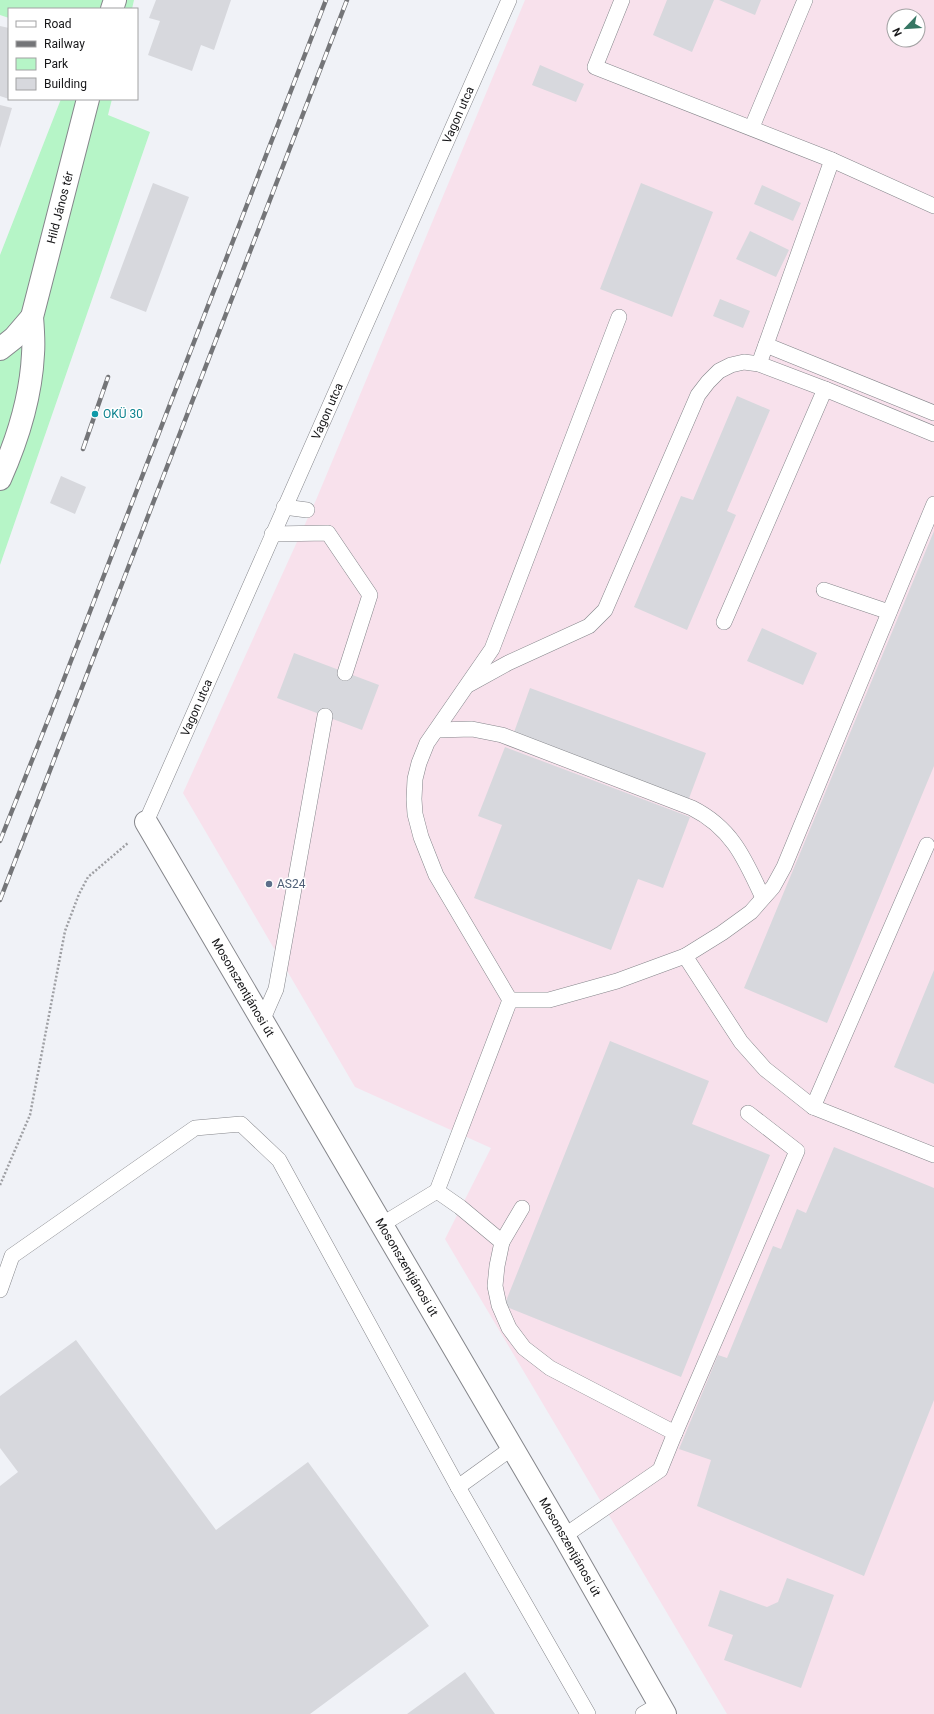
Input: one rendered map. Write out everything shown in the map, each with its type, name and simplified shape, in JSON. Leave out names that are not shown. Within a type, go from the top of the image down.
[{"type":"street","name":"Hild János tér","points":[[0,479],[20,422],[30,380],[33,354],[32,317],[88,100]]},
{"type":"street","name":"Hild János tér","points":[[0,349],[14,338],[32,317]]},
{"type":"street","name":"Mosonszentjánosi út","points":[[146,822],[564,1536],[656,1711]]},
{"type":"lane","name":"Vagon utca","points":[[146,822],[509,0]]},
{"type":"lane","points":[[622,0],[594,66],[832,160],[934,206]]},
{"type":"lane","points":[[752,128],[805,0]]},
{"type":"lane","points":[[759,364],[832,160]]},
{"type":"lane","points":[[510,1000],[436,875],[421,837],[415,814],[415,779],[419,763],[427,743],[468,686],[492,649],[619,317]]},
{"type":"lane","points":[[766,345],[934,413]]},
{"type":"lane","points":[[468,686],[508,663],[589,626],[605,610],[698,395],[719,371],[731,365],[744,362],[759,364],[825,389],[934,434]]},
{"type":"lane","points":[[724,622],[825,389]]},
{"type":"lane","points":[[510,1000],[549,1000],[617,981],[685,956],[722,933],[751,912],[773,887],[784,867],[934,504]]},
{"type":"lane","points":[[284,507],[307,510]]},
{"type":"lane","points":[[272,534],[328,533],[370,595],[345,673]]},
{"type":"lane","points":[[824,590],[889,612]]},
{"type":"lane","points":[[262,1021],[276,989],[325,716]]},
{"type":"lane","points":[[437,730],[472,729],[502,735],[707,815],[724,830],[738,849],[763,898]]},
{"type":"lane","points":[[813,1107],[927,845]]},
{"type":"lane","points":[[685,956],[741,1042],[765,1070],[813,1107],[934,1155]]},
{"type":"lane","points":[[381,1225],[437,1191],[510,1000]]},
{"type":"lane","points":[[564,1536],[660,1470],[797,1151],[748,1113]]},
{"type":"lane","points":[[0,1290],[12,1256],[195,1128],[241,1124],[279,1160],[458,1487],[588,1714]]},
{"type":"lane","points":[[437,1191],[460,1207],[502,1242]]},
{"type":"lane","points":[[522,1208],[502,1242],[497,1266],[495,1286],[498,1306],[508,1328],[524,1348],[550,1368],[675,1433]]},
{"type":"lane","points":[[458,1487],[512,1448]]},
{"type":"path","points":[[0,1186],[30,1115],[65,931],[79,894],[88,876],[108,858],[132,840],[146,822]]},
{"type":"shaded area","points":[[525,0],[934,0],[934,1714],[727,1714],[445,1239],[491,1148],[355,1087],[183,793],[316,500]]},
{"type":"green space","points":[[0,0],[134,0],[132,8],[8,8],[8,18],[0,15]]},
{"type":"green space","points":[[61,100],[112,100],[108,115],[150,132],[0,565],[0,255]]},
{"type":"building","points":[[156,0],[231,0],[214,50],[201,45],[192,71],[148,55],[160,21],[149,18]]},
{"type":"building","points":[[667,0],[714,0],[692,52],[653,35]]},
{"type":"building","points":[[719,0],[761,0],[755,15]]},
{"type":"building","points":[[0,26],[8,28],[8,99],[0,96]]},
{"type":"building","points":[[540,65],[584,84],[576,102],[532,85]]},
{"type":"building","points":[[0,105],[12,108],[0,148]]},
{"type":"building","points":[[153,183],[189,197],[146,312],[110,298]]},
{"type":"building","points":[[641,183],[713,212],[672,317],[600,289]]},
{"type":"building","points":[[762,185],[801,203],[793,221],[754,204]]},
{"type":"building","points":[[750,231],[789,250],[776,277],[736,259]]},
{"type":"building","points":[[720,299],[750,311],[743,328],[713,316]]},
{"type":"building","points":[[737,396],[770,410],[727,511],[736,515],[687,630],[634,607],[681,496],[693,500]]},
{"type":"building","points":[[61,476],[86,487],[75,514],[50,503]]},
{"type":"building","points":[[934,531],[934,766],[827,1023],[744,988]]},
{"type":"building","points":[[762,628],[817,653],[803,685],[747,661]]},
{"type":"building","points":[[294,653],[379,685],[362,730],[277,698]]},
{"type":"building","points":[[530,688],[706,753],[688,801],[513,735]]},
{"type":"building","points":[[505,747],[690,817],[663,888],[638,879],[611,950],[474,898],[502,825],[478,816]]},
{"type":"building","points":[[934,970],[934,1084],[894,1067]]},
{"type":"building","points":[[610,1041],[709,1081],[692,1124],[770,1155],[681,1377],[504,1306]]},
{"type":"building","points":[[834,1147],[934,1188],[934,1400],[864,1576],[697,1506],[711,1460],[679,1449],[718,1355],[727,1358],[773,1246],[781,1249],[797,1209],[806,1213]]},
{"type":"building","points":[[76,1340],[216,1530],[308,1462],[429,1626],[310,1714],[0,1714],[0,1486],[18,1472],[0,1448],[0,1396]]},
{"type":"building","points":[[787,1578],[834,1595],[801,1688],[724,1660],[733,1635],[708,1626],[720,1590],[767,1607],[778,1602]]},
{"type":"building","points":[[465,1672],[495,1714],[407,1714]]},
{"type":"railway","points":[[0,841],[326,0]]},
{"type":"railway","points":[[0,900],[347,0]]},
{"type":"railway","points":[[83,449],[108,377]]},
{"type":"place","name":"OKÜ 30","points":[[95,414]]},
{"type":"place","name":"AS24","points":[[269,884]]}]
